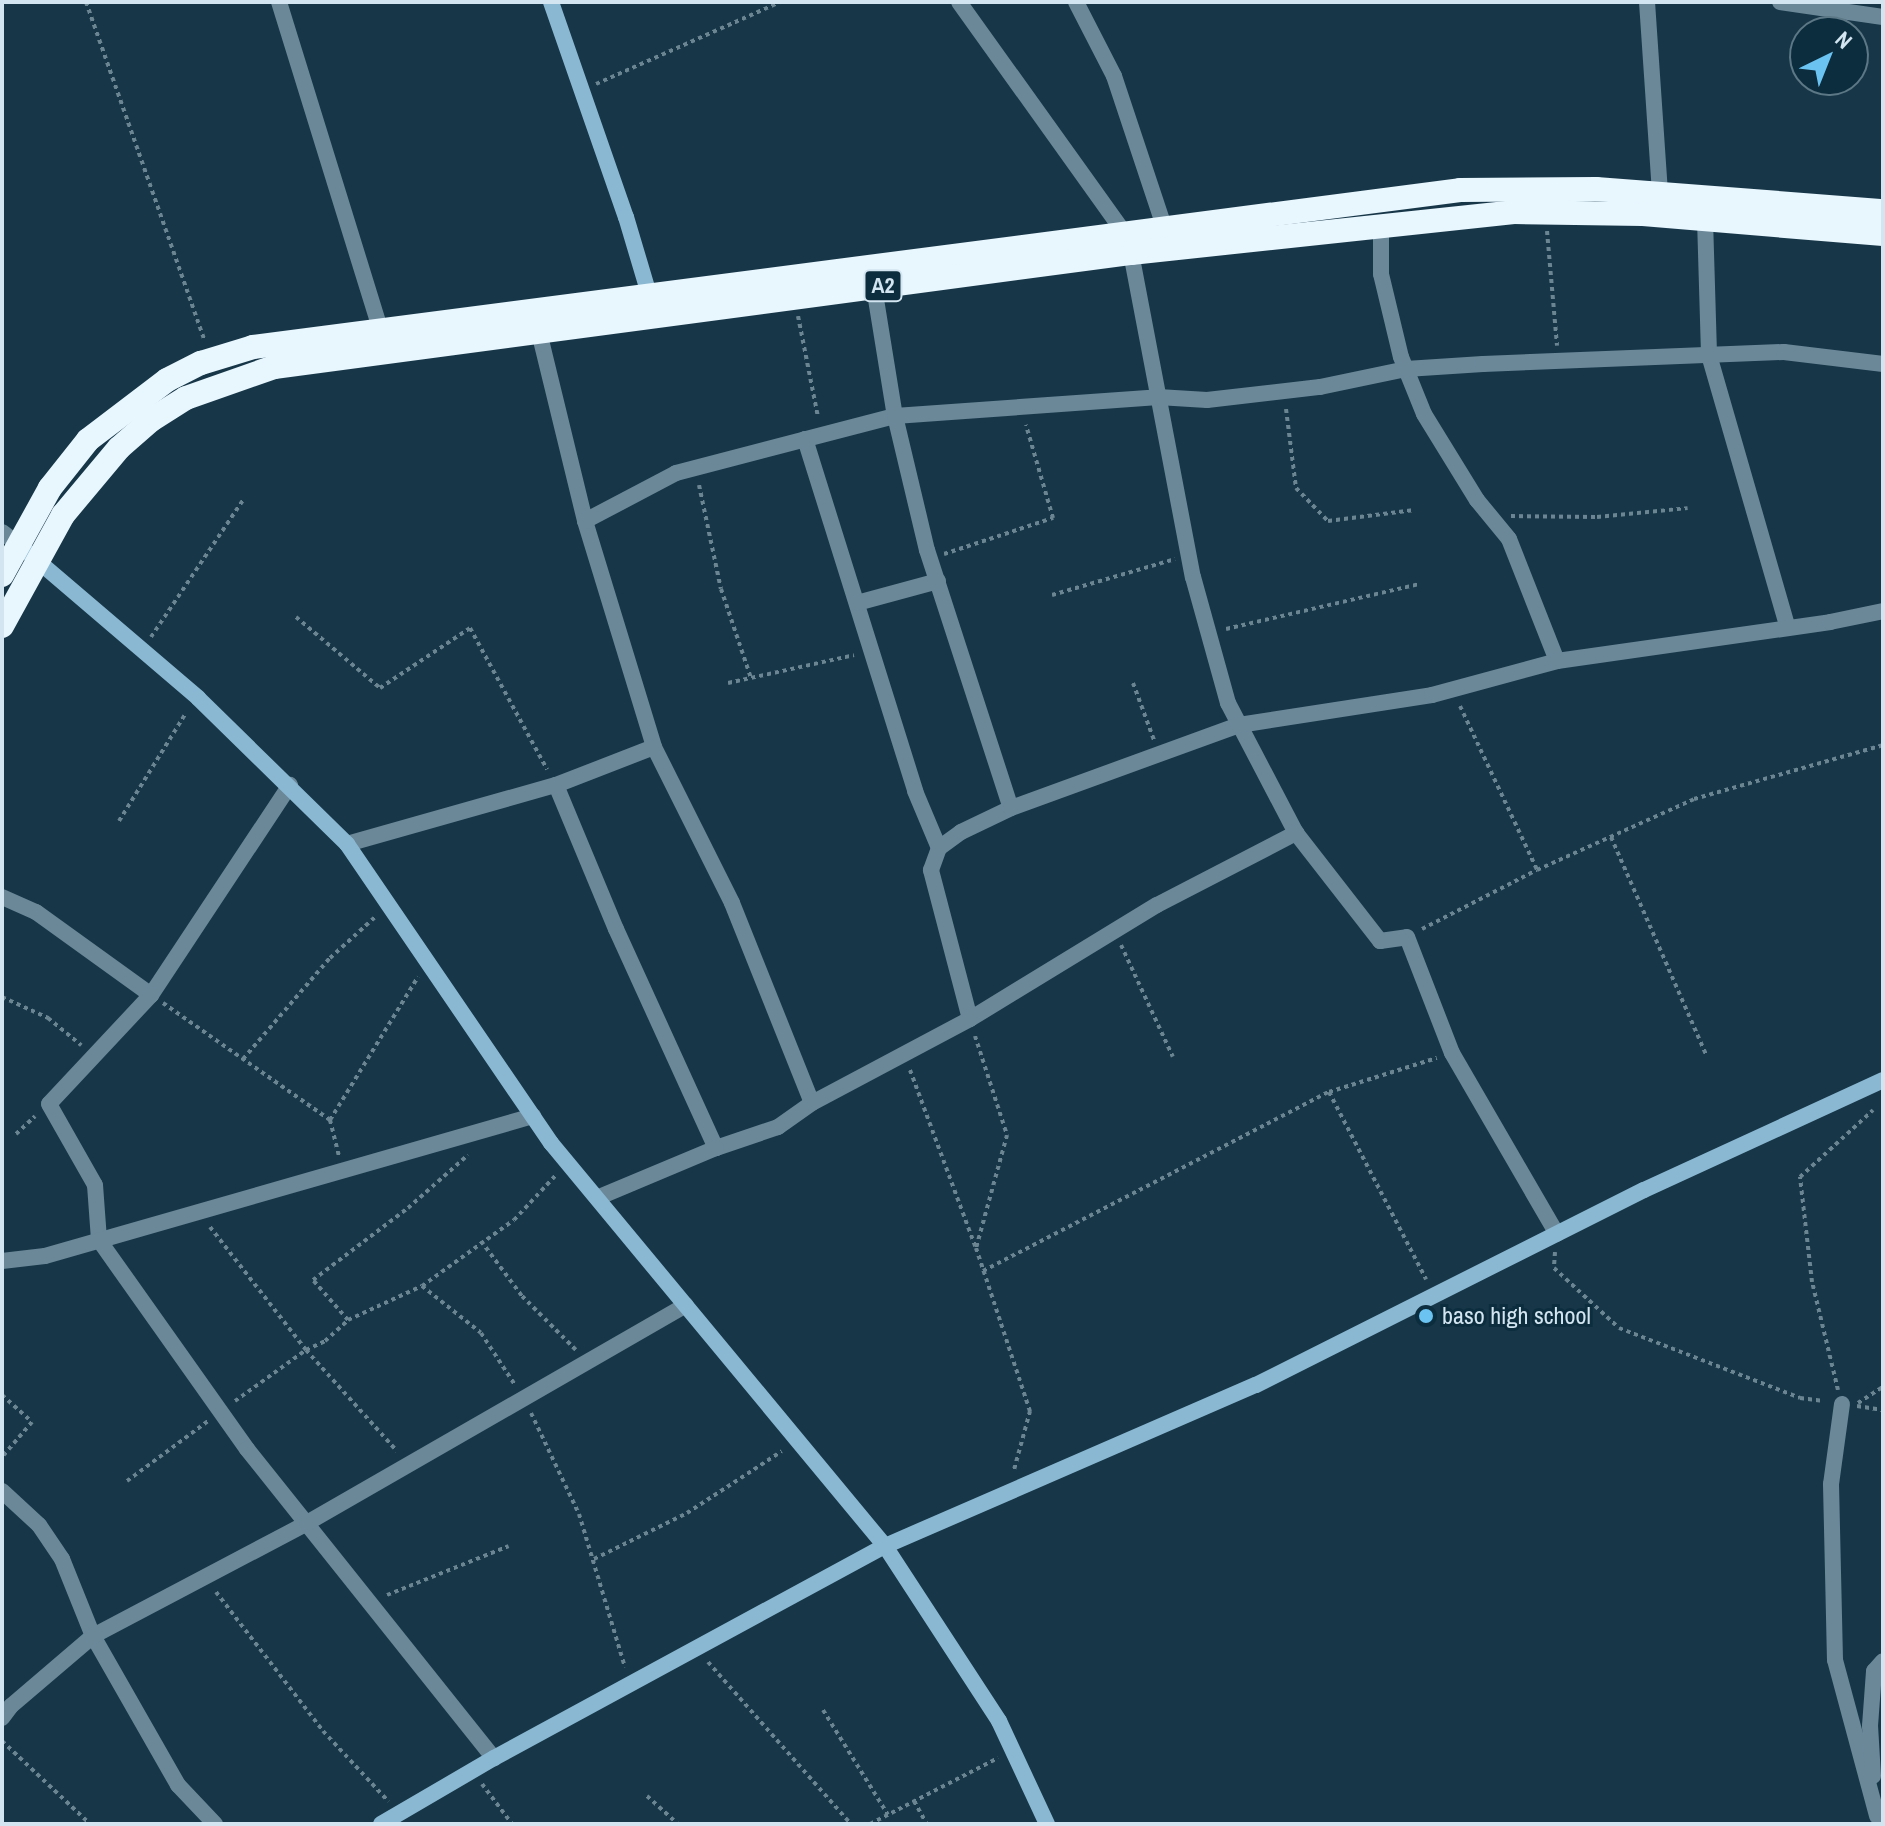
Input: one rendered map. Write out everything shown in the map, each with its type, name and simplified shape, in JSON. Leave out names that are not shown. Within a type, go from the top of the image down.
[{"type":"highway","name":"A2","points":[[2,575],[50,488],[88,440],[167,380],[211,360],[253,347],[380,328],[794,298],[1128,244],[1165,229],[1460,190],[1525,187],[1883,211]]},
{"type":"highway","name":"A2","points":[[2,626],[19,545],[63,515],[119,448],[186,398],[274,367],[539,332],[652,306],[1128,244],[1381,226],[1514,212],[1705,219],[1883,234]]},
{"type":"main road","points":[[551,2],[652,306]]},
{"type":"main road","points":[[19,545],[198,698],[347,844],[568,1163],[885,1546],[1015,1749],[1047,1824]]},
{"type":"main road","points":[[381,1824],[494,1758],[885,1546],[1256,1385],[1557,1234],[1883,1080]]},
{"type":"street","points":[[279,2],[380,328]]},
{"type":"street","points":[[959,2],[1128,244],[1188,555],[1228,703],[1296,833],[1380,941],[1407,937],[1452,1053],[1557,1234]]},
{"type":"street","points":[[1076,2],[1114,76],[1165,229]]},
{"type":"street","points":[[1647,2],[1660,194]]},
{"type":"street","points":[[1780,2],[1883,17]]},
{"type":"street","points":[[1705,219],[1709,355],[1788,628]]},
{"type":"street","points":[[1381,226],[1381,274],[1406,369],[1424,414],[1489,515],[1509,539],[1557,661]]},
{"type":"street","points":[[874,287],[895,416],[930,558],[1011,808]]},
{"type":"street","points":[[539,332],[585,521],[654,747],[732,903],[812,1103]]},
{"type":"street","points":[[585,521],[676,473],[895,416],[1158,397],[1207,400],[1284,391],[1406,369],[1558,360],[1784,352],[1883,364]]},
{"type":"street","points":[[814,437],[857,603],[915,791],[939,848]]},
{"type":"street","points":[[857,603],[938,581]]},
{"type":"street","points":[[970,1019],[931,870],[939,848],[961,832],[1011,808],[1239,725],[1452,690],[1557,661],[1788,628],[1883,611]]},
{"type":"street","points":[[347,844],[556,785],[654,747]]},
{"type":"street","points":[[290,785],[151,995],[49,1104],[95,1185],[99,1240],[221,1411],[494,1758]]},
{"type":"street","points":[[556,785],[616,929],[716,1148]]},
{"type":"street","points":[[597,1198],[716,1148],[778,1127],[812,1103],[970,1019],[1157,905],[1296,833]]},
{"type":"street","points":[[2,897],[36,912],[151,995]]},
{"type":"street","points":[[2,1261],[45,1256],[533,1116]]},
{"type":"street","points":[[2,1718],[11,1706],[93,1636],[307,1523],[686,1305]]},
{"type":"street","points":[[1842,1404],[1831,1484],[1835,1660],[1877,1816],[1870,1726],[1874,1671],[1883,1661]]},
{"type":"street","points":[[2,1491],[39,1525],[62,1559],[93,1636],[178,1785],[215,1824]]},
{"type":"path","points":[[86,2],[211,360]]},
{"type":"path","points":[[582,91],[780,2]]},
{"type":"path","points":[[1546,213],[1558,360]]},
{"type":"path","points":[[794,298],[814,437]]},
{"type":"path","points":[[1284,391],[1296,488],[1328,521],[1414,510]]},
{"type":"path","points":[[930,558],[1053,518],[1021,406]]},
{"type":"path","points":[[696,467],[721,589],[751,678]]},
{"type":"path","points":[[142,651],[243,500]]},
{"type":"path","points":[[1489,515],[1597,517],[1688,508]]},
{"type":"path","points":[[1052,595],[1188,555]]},
{"type":"path","points":[[1208,633],[1419,584]]},
{"type":"path","points":[[296,617],[380,688],[470,628],[556,785]]},
{"type":"path","points":[[728,683],[872,650]]},
{"type":"path","points":[[1133,683],[1159,754]]},
{"type":"path","points":[[1452,690],[1537,870]]},
{"type":"path","points":[[119,821],[169,735],[198,698]]},
{"type":"path","points":[[1407,937],[1537,870],[1694,799],[1883,745]]},
{"type":"path","points":[[1611,837],[1706,1054]]},
{"type":"path","points":[[243,1059],[330,958],[389,905]]},
{"type":"path","points":[[1115,931],[1173,1057]]},
{"type":"path","points":[[330,1120],[428,962]]},
{"type":"path","points":[[151,995],[330,1120],[343,1169]]},
{"type":"path","points":[[2,997],[48,1018],[94,1057]]},
{"type":"path","points":[[970,1019],[1007,1135],[976,1248]]},
{"type":"path","points":[[983,1271],[1329,1092],[1452,1053]]},
{"type":"path","points":[[904,1054],[976,1248],[1030,1411],[1008,1492]]},
{"type":"path","points":[[1329,1092],[1434,1295]]},
{"type":"path","points":[[16,1134],[49,1104]]},
{"type":"path","points":[[1557,1234],[1554,1268],[1619,1328],[1800,1398],[1842,1404],[1812,1282],[1800,1177],[1873,1110]]},
{"type":"path","points":[[348,1320],[313,1280],[408,1208],[503,1124]]},
{"type":"path","points":[[127,1481],[306,1350],[325,1341],[348,1320],[422,1286],[514,1220],[568,1163]]},
{"type":"path","points":[[197,1210],[306,1350],[409,1465]]},
{"type":"path","points":[[481,1241],[522,1296],[588,1362]]},
{"type":"path","points":[[422,1286],[481,1333],[524,1398],[579,1514],[630,1684]]},
{"type":"path","points":[[1883,1387],[1855,1406],[1883,1410]]},
{"type":"path","points":[[2,1395],[32,1422],[2,1457]]},
{"type":"path","points":[[594,1559],[687,1513],[798,1441]]},
{"type":"path","points":[[369,1602],[509,1546]]},
{"type":"path","points":[[204,1578],[323,1731],[400,1813]]},
{"type":"path","points":[[696,1648],[851,1824]]},
{"type":"path","points":[[823,1710],[888,1815]]},
{"type":"path","points":[[2,1741],[90,1824]]},
{"type":"path","points":[[870,1824],[1015,1749]]},
{"type":"path","points":[[472,1771],[512,1824]]},
{"type":"path","points":[[647,1796],[678,1824]]},
{"type":"path","points":[[914,1801],[927,1824]]},
{"type":"place","name":"baso high school","points":[[1426,1316]]}]
